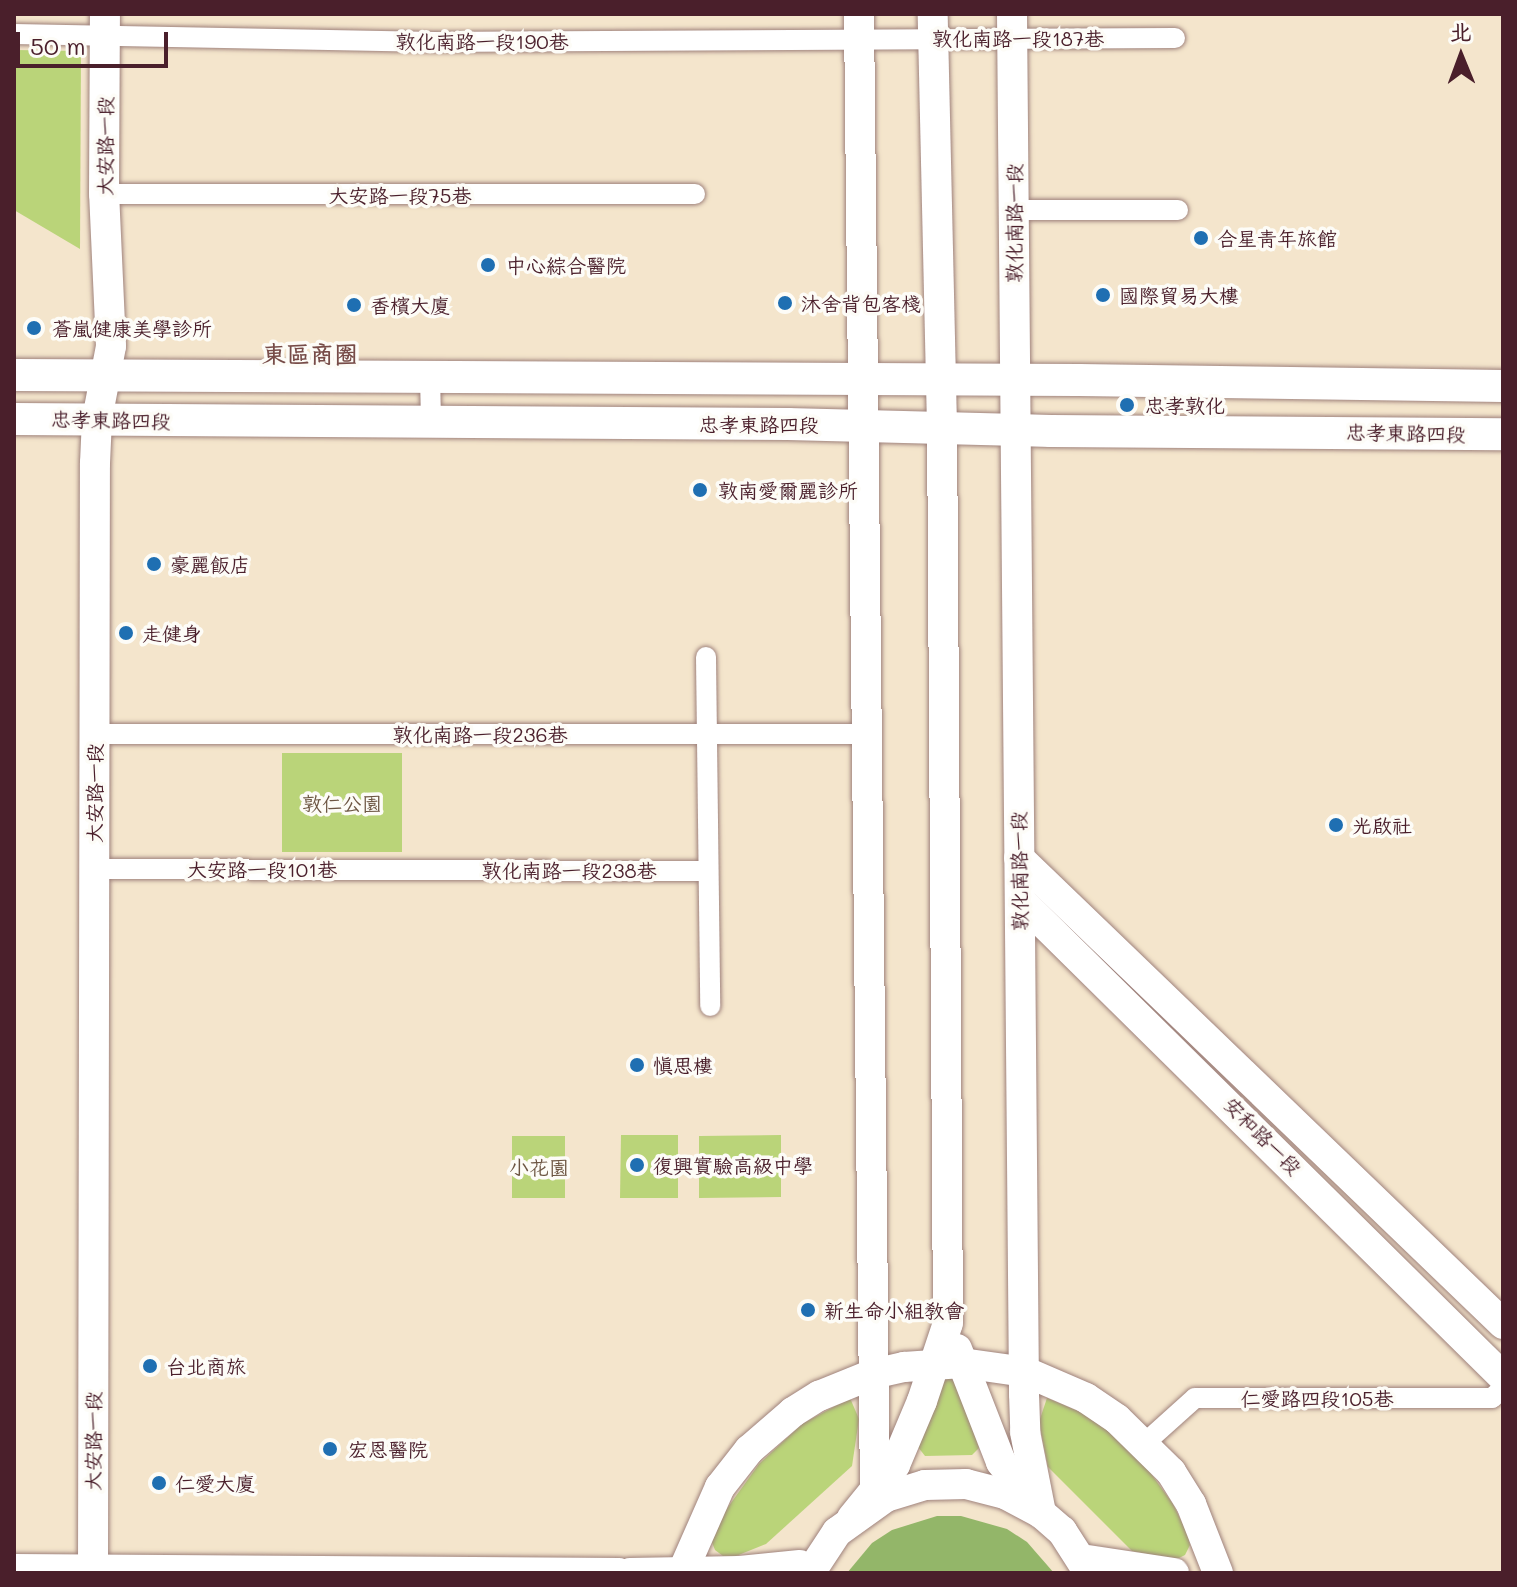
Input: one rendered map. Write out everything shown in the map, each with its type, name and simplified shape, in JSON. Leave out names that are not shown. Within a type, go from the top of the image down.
[{"type":"main road","name":"大安路一段","points":[[93,1571],[97,419],[108,375],[110,277],[104,194],[105,24]]},
{"type":"main road","points":[[860,26],[875,1486]]},
{"type":"main road","points":[[630,1573],[800,1570],[852,1518],[895,1465],[948,1363],[942,426],[934,26]]},
{"type":"main road","name":"敦化南路一段","points":[[1012,26],[1025,1432],[1041,1513]]},
{"type":"main road","points":[[14,375],[862,378],[1503,386]]},
{"type":"main road","name":"忠孝東路四段","points":[[14,419],[862,425],[1503,434]]},
{"type":"main road","name":"安和路一段","points":[[1019,858],[1503,1324]]},
{"type":"main road","name":"安和路一段","points":[[1020,900],[1503,1377]]},
{"type":"main road","points":[[948,1363],[1001,1462],[1041,1513],[1090,1565],[1174,1573]]},
{"type":"main road","points":[[682,1573],[720,1487],[749,1450],[782,1421],[819,1396],[873,1374],[948,1363],[1026,1372],[1086,1398],[1145,1443],[1191,1504],[1218,1573]]},
{"type":"main road","points":[[852,1518],[886,1497],[925,1485],[966,1484],[1005,1494],[1041,1513]]},
{"type":"main road","points":[[14,1569],[619,1573]]},
{"type":"street","name":"敦化南路一段190巷","points":[[14,34],[105,24],[434,42],[860,26]]},
{"type":"street","name":"敦化南路一段187巷","points":[[860,26],[1012,26],[1175,38]]},
{"type":"street","name":"大安路一段75巷","points":[[104,194],[695,194]]},
{"type":"street","points":[[1016,210],[1178,210]]},
{"type":"street","points":[[430,376],[431,421]]},
{"type":"street","points":[[706,657],[710,1006]]},
{"type":"street","name":"敦化南路一段236巷","points":[[94,734],[866,734]]},
{"type":"street","name":"大安路一段101巷","points":[[95,869],[430,869]]},
{"type":"street","name":"敦化南路一段238巷","points":[[430,869],[708,871]]},
{"type":"street","name":"仁愛路四段105巷","points":[[1145,1443],[1195,1398],[1492,1398],[1503,1388]]},
{"type":"green space","points":[[14,50],[81,51],[80,249],[14,210]]},
{"type":"green space","name":"敦仁公園","points":[[282,753],[402,753],[402,852],[282,852]]},
{"type":"green space","points":[[621,1135],[678,1135],[678,1198],[620,1198]]},
{"type":"green space","points":[[781,1135],[781,1197],[699,1198],[699,1136]]},
{"type":"green space","name":"小花園","points":[[512,1136],[565,1136],[565,1198],[512,1198]]},
{"type":"green space","points":[[952,1378],[958,1384],[979,1448],[972,1455],[925,1456],[918,1447],[943,1379]]},
{"type":"green space","points":[[850,1398],[859,1419],[852,1466],[766,1544],[736,1556],[723,1556],[715,1550],[711,1540],[723,1514],[759,1464],[802,1424]]},
{"type":"green space","points":[[1047,1398],[1085,1414],[1113,1434],[1144,1464],[1173,1504],[1188,1535],[1190,1545],[1185,1555],[1175,1560],[1132,1551],[1048,1467],[1039,1422]]},
{"type":"green space","points":[[937,1516],[961,1516],[1007,1529],[1027,1542],[1054,1573],[847,1573],[872,1543],[892,1530]]},
{"type":"place","name":"合星青年旅館","points":[[1201,238]]},
{"type":"place","name":"中心綜合醫院","points":[[488,265]]},
{"type":"place","name":"國際貿易大樓","points":[[1103,295]]},
{"type":"place","name":"沐舍背包客棧","points":[[785,303]]},
{"type":"place","name":"香檳大廈","points":[[354,305]]},
{"type":"place","name":"蒼嵐健康美學診所","points":[[34,328]]},
{"type":"place","name":"忠孝敦化","points":[[1127,405]]},
{"type":"place","name":"敦南愛爾麗診所","points":[[700,490]]},
{"type":"place","name":"豪麗飯店","points":[[154,564]]},
{"type":"place","name":"走健身","points":[[126,633]]},
{"type":"place","name":"光啟社","points":[[1336,825]]},
{"type":"place","name":"慎思樓","points":[[637,1065]]},
{"type":"place","name":"復興實驗高級中學","points":[[637,1165]]},
{"type":"place","name":"新生命小組教會","points":[[808,1310]]},
{"type":"place","name":"台北商旅","points":[[150,1366]]},
{"type":"place","name":"宏恩醫院","points":[[330,1449]]},
{"type":"place","name":"仁愛大廈","points":[[159,1483]]},
{"type":"district","name":"東區商圈","points":[[310,354]]}]
